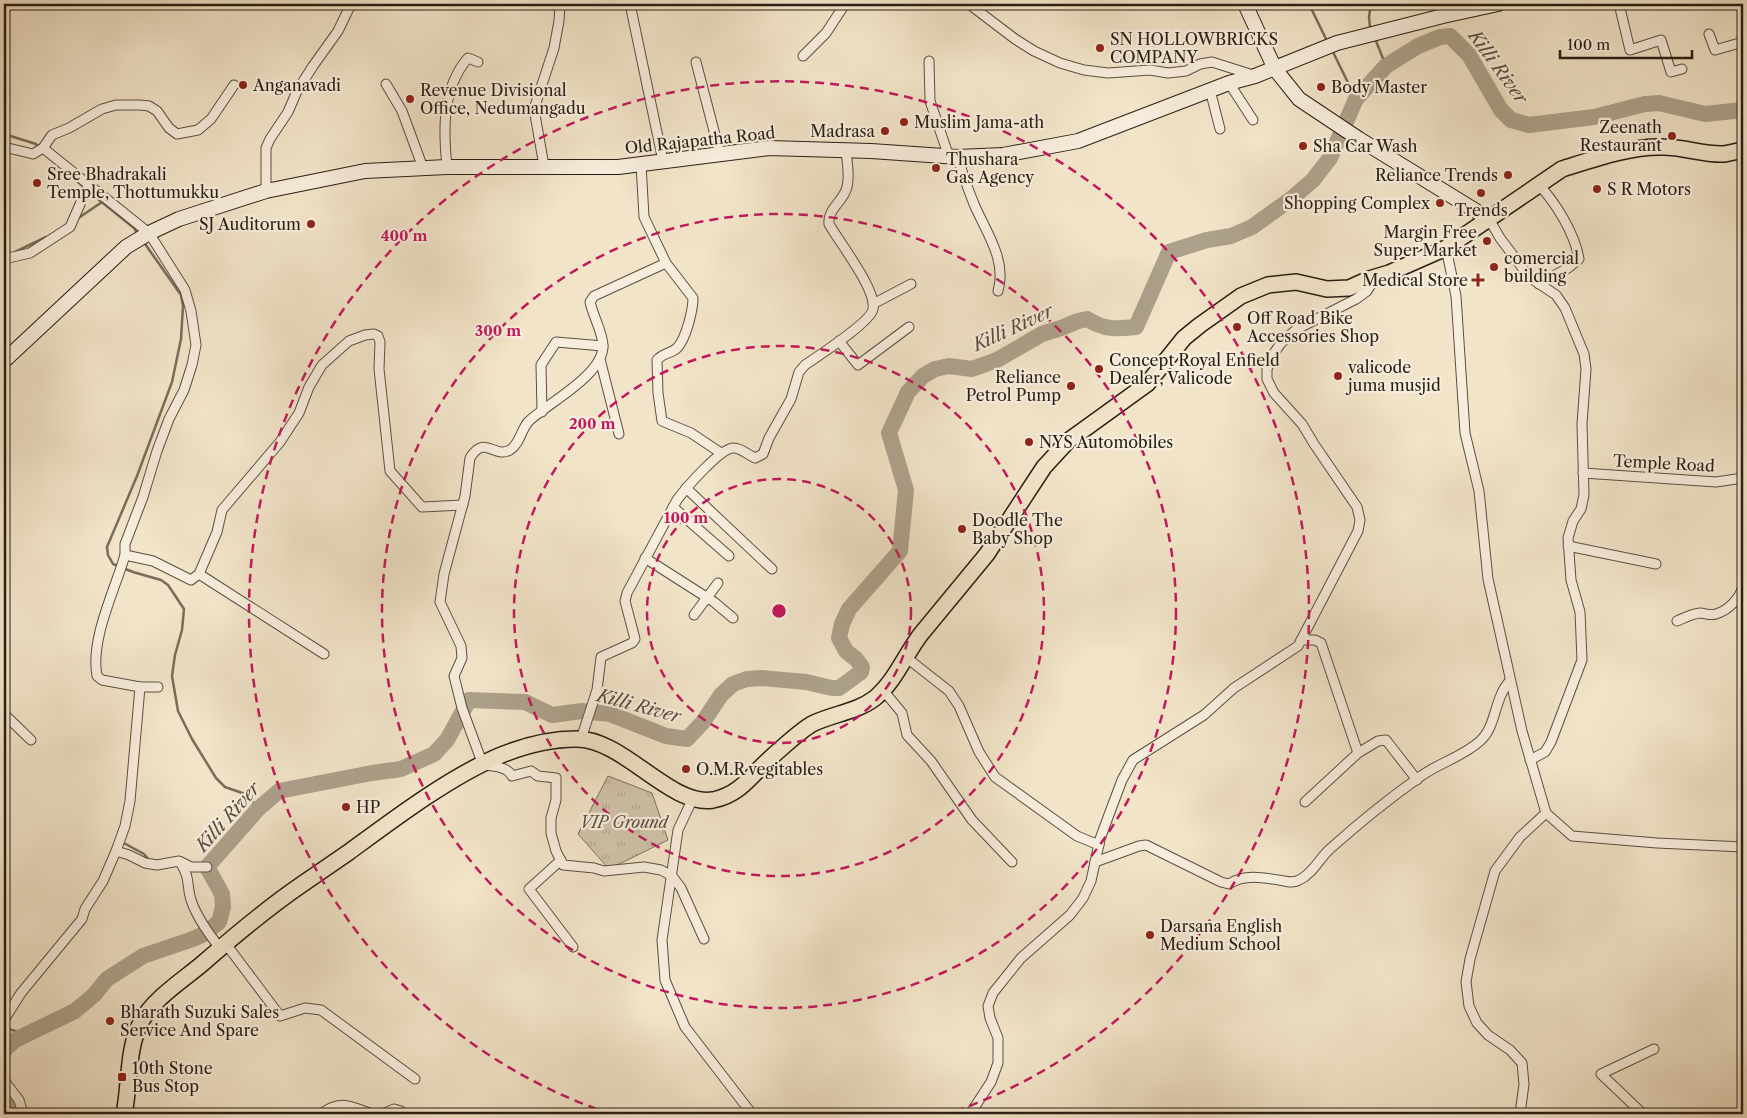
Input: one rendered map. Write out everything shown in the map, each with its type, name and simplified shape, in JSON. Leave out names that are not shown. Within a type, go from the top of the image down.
[{"type":"main road","points":[[1245,4],[1275,69],[1299,99],[1359,139],[1489,219]]},
{"type":"main road","name":"Old Rajapatha Road","points":[[4,361],[126,248],[147,234],[179,219],[266,191],[365,171],[447,167],[618,167],[769,148],[878,151],[953,157],[1003,155],[1078,141],[1229,83],[1275,69],[1337,43],[1498,4]]},
{"type":"main road","points":[[124,1114],[133,1040],[141,1021],[152,1007],[223,946],[300,886],[458,777],[500,756],[539,744],[565,739],[581,739],[599,743],[673,789],[693,798],[710,800],[727,796],[743,786],[762,766],[811,725],[860,707],[874,699],[907,658],[921,634],[986,554],[1044,467],[1068,441],[1147,384],[1184,338],[1241,296],[1268,285],[1296,282],[1327,289],[1349,288],[1389,274],[1446,248],[1562,169],[1637,149],[1681,147],[1707,153],[1725,154],[1743,150]]},
{"type":"street","points":[[266,191],[266,148],[270,139],[288,112],[297,91],[338,31],[351,4]]},
{"type":"street","points":[[544,166],[534,109],[554,48],[560,4]]},
{"type":"street","points":[[630,4],[664,161]]},
{"type":"street","points":[[803,56],[826,33],[845,4]]},
{"type":"street","points":[[969,4],[1015,40],[1034,51],[1060,63],[1084,70],[1108,73],[1150,70],[1168,73],[1186,71],[1200,64],[1212,62],[1255,76]]},
{"type":"street","points":[[1619,4],[1630,50],[1660,40],[1671,72],[1682,69]]},
{"type":"street","points":[[1740,4],[1743,12]]},
{"type":"street","points":[[1709,34],[1715,50],[1743,42]]},
{"type":"street","points":[[447,167],[444,122],[450,91],[468,58],[478,62]]},
{"type":"street","points":[[928,61],[930,101],[953,157],[994,244],[1001,276],[998,291]]},
{"type":"street","points":[[696,62],[720,154]]},
{"type":"street","points":[[1229,83],[1253,120]]},
{"type":"street","points":[[386,84],[402,111],[423,168]]},
{"type":"street","points":[[4,147],[32,154],[43,148],[52,135],[102,109],[116,105],[148,106],[157,111],[169,128],[177,134],[198,130],[211,119],[234,85]]},
{"type":"street","points":[[1210,90],[1220,129]]},
{"type":"street","points":[[43,148],[87,189],[147,234],[185,290],[191,311],[196,345],[192,365],[184,390],[169,419],[125,544],[123,561],[102,624],[98,648],[96,671],[102,680],[140,687],[158,687]]},
{"type":"street","points":[[581,739],[597,690],[601,657],[632,643],[635,638],[625,601],[626,593],[686,488],[726,449],[736,448],[755,458],[763,454],[769,438],[792,399],[800,372],[805,365],[861,324],[873,309],[868,287],[829,224],[829,215],[843,198],[848,186],[846,151]]},
{"type":"street","points":[[641,164],[644,217],[666,263],[693,298],[686,332],[677,348],[662,354],[657,360],[662,421],[691,433],[721,452]]},
{"type":"street","points":[[1538,185],[1552,198],[1572,238],[1579,259],[1568,268],[1539,284]]},
{"type":"street","points":[[4,259],[30,253],[70,227],[87,189]]},
{"type":"street","points":[[1489,219],[1524,270],[1539,284],[1556,295],[1565,308],[1584,354],[1586,369],[1582,424],[1584,494],[1581,509],[1573,522],[1568,538],[1571,580],[1580,612],[1582,660],[1551,742],[1545,752],[1530,760]]},
{"type":"street","points":[[1446,248],[1456,296],[1465,433],[1479,491],[1488,579],[1510,681],[1546,813],[1572,836],[1657,843],[1743,847]]},
{"type":"street","points":[[666,263],[603,291],[591,300],[592,312],[603,346],[600,359],[581,382],[528,422],[511,449],[506,451],[496,450],[485,446],[478,448],[470,458],[463,505],[444,574],[440,602],[461,646],[462,658],[454,676],[462,708],[483,764],[506,768],[512,776],[531,770],[538,776],[556,778],[556,800],[551,818],[551,833],[563,865],[594,868],[604,871],[644,867],[661,870],[672,876],[681,888],[704,939]]},
{"type":"street","points":[[970,1114],[992,1082],[998,1063],[998,1038],[990,1018],[988,1006],[993,993],[1021,958],[1070,915],[1083,898],[1091,881],[1106,820],[1122,780],[1133,760],[1204,715],[1234,688],[1298,646],[1358,531],[1360,520],[1357,507],[1302,424],[1274,393],[1267,379],[1267,369],[1272,356],[1281,343],[1297,329],[1356,299],[1367,291],[1375,278]]},
{"type":"street","points":[[873,304],[911,284]]},
{"type":"street","points":[[839,341],[858,364],[909,327]]},
{"type":"street","points":[[123,561],[154,561],[191,580],[199,574],[217,532],[222,510],[280,442],[298,413],[309,387],[322,365],[349,341],[365,335],[374,334],[378,336],[380,342],[379,369],[390,471],[422,506],[463,505]]},
{"type":"street","points":[[542,412],[541,365],[556,342],[603,346]]},
{"type":"street","points":[[600,359],[619,434]]},
{"type":"street","name":"Temple Road","points":[[1583,473],[1716,482],[1743,478]]},
{"type":"street","points":[[686,488],[772,569]]},
{"type":"street","points":[[674,507],[729,556]]},
{"type":"street","points":[[1568,546],[1656,564]]},
{"type":"street","points":[[645,558],[725,610],[733,618]]},
{"type":"street","points":[[199,574],[324,654]]},
{"type":"street","points":[[694,615],[708,599],[718,583]]},
{"type":"street","points":[[1677,621],[1687,616],[1701,613],[1718,614],[1737,600],[1743,586]]},
{"type":"street","points":[[1301,640],[1315,640],[1320,643],[1358,753]]},
{"type":"street","points":[[907,658],[949,691],[959,706],[979,752],[995,777],[1077,836],[1099,845]]},
{"type":"street","points":[[1095,862],[1146,845],[1221,882],[1229,884],[1247,876],[1292,882],[1300,880],[1314,868],[1329,849],[1416,780],[1443,762],[1462,754],[1481,741],[1489,728],[1504,688],[1510,681]]},
{"type":"street","points":[[4,1020],[21,993],[82,918],[85,909],[103,881],[116,851],[125,826],[130,801],[140,687]]},
{"type":"street","points":[[883,690],[902,713],[907,735],[931,761],[972,820],[1012,862]]},
{"type":"street","points":[[4,714],[32,740]]},
{"type":"street","points":[[1305,802],[1358,753],[1378,741],[1386,740],[1416,780]]},
{"type":"street","points":[[693,798],[678,830],[662,940],[665,980],[685,1027],[752,1114]]},
{"type":"street","points":[[1520,1114],[1524,1084],[1522,1063],[1510,1050],[1488,1035],[1477,1023],[1469,1006],[1466,982],[1470,959],[1495,871],[1520,837],[1546,813]]},
{"type":"street","points":[[116,851],[129,854],[145,863],[157,864],[179,861],[191,867],[207,867]]},
{"type":"street","points":[[561,860],[529,889],[573,947]]},
{"type":"street","points":[[179,861],[186,872],[190,899],[202,923],[210,935],[223,946],[280,1016],[305,1008],[321,1010],[415,1079]]},
{"type":"street","points":[[1643,1114],[1601,1074],[1654,1049]]},
{"type":"street","points":[[4,1077],[6,1083],[19,1100],[23,1114]]},
{"type":"street","points":[[321,1114],[330,1108],[340,1106],[354,1106],[373,1114]]},
{"type":"street","points":[[382,1114],[394,1109],[401,1110]]},
{"type":"green space","name":"VIP Ground","points":[[608,776],[652,793],[668,840],[609,869],[578,834]]},
{"type":"waterway","points":[[1309,4],[1327,41]]},
{"type":"waterway","points":[[1370,27],[1371,4]]},
{"type":"waterway","name":"Killi River","points":[[4,1050],[15,1040],[75,1011],[94,995],[107,979],[143,956],[193,939],[204,934],[219,922],[223,907],[222,894],[207,867],[258,809],[279,791],[401,769],[434,754],[447,740],[469,700],[525,702],[552,715],[582,711],[610,714],[666,736],[687,739],[703,722],[721,695],[733,684],[747,679],[761,678],[806,682],[839,688],[861,672],[862,667],[846,651],[839,638],[842,624],[849,609],[900,551],[906,490],[889,433],[908,392],[923,376],[935,369],[949,366],[972,369],[997,360],[1042,334],[1078,321],[1087,319],[1110,328],[1136,327],[1169,252],[1207,240],[1231,236],[1252,227],[1291,199],[1313,180],[1330,158],[1356,99],[1386,66],[1418,46],[1440,37],[1450,36],[1469,55],[1501,110],[1511,120],[1529,125],[1594,117],[1645,104],[1659,103],[1705,114],[1743,110]]},
{"type":"waterway","points":[[1376,41],[1386,66]]},
{"type":"waterway","points":[[1332,50],[1356,99]]},
{"type":"waterway","points":[[4,134],[36,144],[39,148]]},
{"type":"waterway","points":[[48,157],[84,187]]},
{"type":"waterway","points":[[88,191],[134,228],[138,235]]},
{"type":"waterway","points":[[77,219],[102,202]]},
{"type":"waterway","points":[[15,252],[46,237]]},
{"type":"waterway","points":[[143,241],[181,295],[183,306],[181,339],[172,382],[137,476],[107,547],[108,555],[113,564],[161,580],[168,585],[184,609],[182,630],[175,655],[172,676],[178,711],[192,739],[216,778],[225,787],[248,795],[258,809]]},
{"type":"waterway","points":[[122,842],[144,854],[149,860]]},
{"type":"waterway","points":[[4,1010],[15,996]]},
{"type":"waterway","points":[[4,1023],[4,1028],[27,1034]]},
{"type":"waterway","name":"Killi River","points":[[4,1091],[13,1114]]},
{"type":"place","name":"SN HOLLOWBRICKS COMPANY","points":[[1100,48]]},
{"type":"place","name":"Anganavadi","points":[[243,85]]},
{"type":"place","name":"Body Master","points":[[1321,87]]},
{"type":"place","name":"Revenue Divisional Office, Nedumangadu","points":[[410,99]]},
{"type":"place","name":"Muslim Jama-ath","points":[[904,122]]},
{"type":"place","name":"Madrasa","points":[[885,131]]},
{"type":"place","name":"Zeenath Restaurant","points":[[1672,136]]},
{"type":"place","name":"Sha Car Wash","points":[[1303,146]]},
{"type":"place","name":"Thushara Gas Agency","points":[[936,168]]},
{"type":"place","name":"Reliance Trends","points":[[1508,175]]},
{"type":"place","name":"Sree Bhadrakali Temple, Thottumukku","points":[[37,183]]},
{"type":"place","name":"S R Motors","points":[[1597,189]]},
{"type":"place","name":"Trends","points":[[1481,193]]},
{"type":"place","name":"Shopping Complex","points":[[1440,203]]},
{"type":"place","name":"SJ Auditorum","points":[[311,224]]},
{"type":"place","name":"Margin Free Super Market","points":[[1487,241]]},
{"type":"place","name":"comercial building","points":[[1494,267]]},
{"type":"place","name":"Medical Store","points":[[1478,280]]},
{"type":"place","name":"Off Road Bike Accessories Shop","points":[[1237,327]]},
{"type":"place","name":"Concept Royal Enfield Dealer, Valicode","points":[[1099,369]]},
{"type":"place","name":"valicode juma musjid","points":[[1338,376]]},
{"type":"place","name":"Reliance Petrol Pump","points":[[1071,386]]},
{"type":"place","name":"NYS Automobiles","points":[[1029,442]]},
{"type":"place","name":"Doodle The Baby Shop","points":[[962,529]]},
{"type":"place","name":"O.M.R vegitables","points":[[686,769]]},
{"type":"place","name":"HP","points":[[346,807]]},
{"type":"place","name":"Darsana English Medium School","points":[[1150,935]]},
{"type":"place","name":"Bharath Suzuki Sales Service And Spare","points":[[110,1021]]},
{"type":"place","name":"10th Stone Bus Stop","points":[[122,1077]]}]
